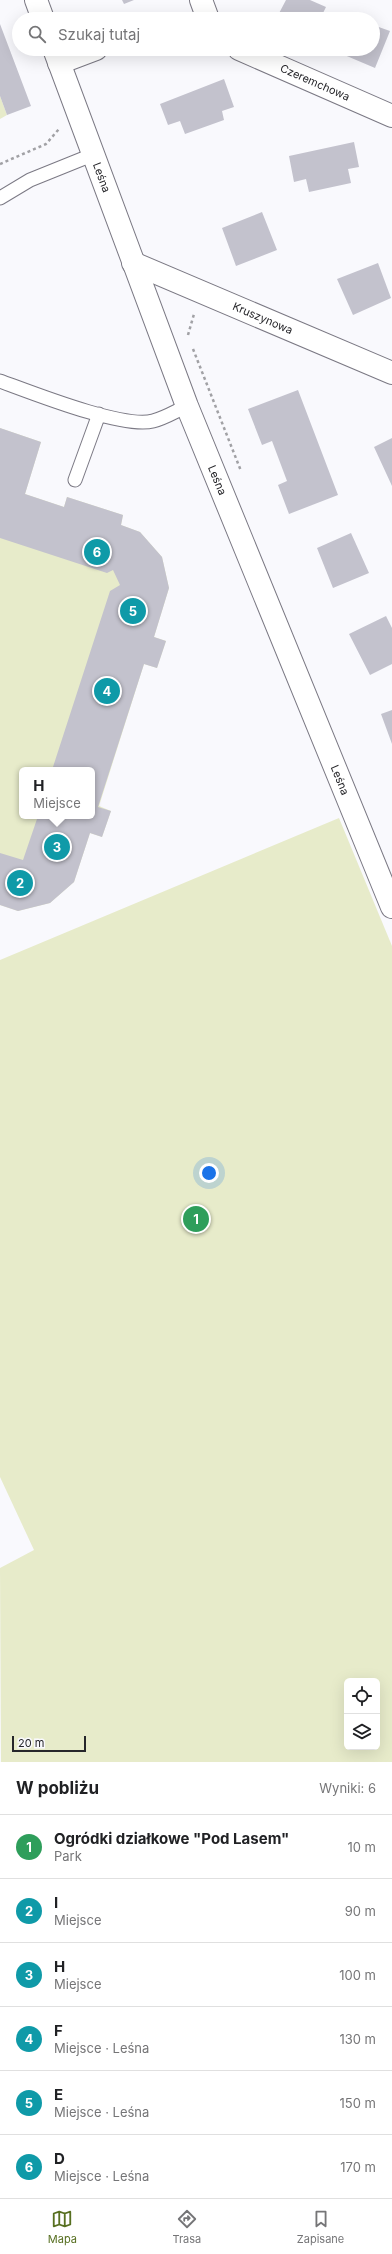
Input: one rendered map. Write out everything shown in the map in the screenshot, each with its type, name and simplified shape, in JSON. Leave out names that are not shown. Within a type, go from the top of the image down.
[{"type":"street","points":[[36,0],[40,12]]},
{"type":"street","points":[[201,0],[205,12]]},
{"type":"street","name":"Leśna","points":[[56,56],[187,406],[392,907]]},
{"type":"street","name":"Czeremchowa","points":[[255,56],[392,116]]},
{"type":"street","name":"Kruszynowa","points":[[133,263],[392,373]]},
{"type":"lane","points":[[0,198],[30,180],[92,155]]},
{"type":"lane","points":[[0,381],[99,414],[132,423],[153,421],[187,406]]},
{"type":"lane","points":[[76,480],[99,414]]},
{"type":"path","points":[[0,164],[46,144],[58,130],[60,123]]},
{"type":"path","points":[[190,341],[187,334],[195,313]]},
{"type":"path","points":[[193,348],[244,478]]},
{"type":"green space","points":[[0,96],[7,115],[0,119]]},
{"type":"green space","points":[[0,428],[41,442],[25,494],[64,507],[67,497],[123,515],[121,525],[140,532],[162,557],[169,588],[154,637],[166,641],[157,668],[144,664],[99,806],[111,811],[102,837],[90,833],[74,882],[50,903],[18,911],[0,905]]},
{"type":"green space","points":[[339,818],[392,946],[392,1762],[1,1762],[0,1568],[34,1550],[0,1477],[0,960]]},
{"type":"building","points":[[122,0],[134,0],[124,4]]},
{"type":"building","points":[[286,0],[310,0],[326,7],[324,12],[280,12]]},
{"type":"building","points":[[0,24],[31,106],[7,115],[0,96]]},
{"type":"building","points":[[380,27],[390,31],[380,56]]},
{"type":"building","points":[[347,56],[380,56],[375,68]]},
{"type":"building","points":[[224,79],[234,107],[222,111],[224,120],[185,134],[180,121],[168,125],[160,104]]},
{"type":"building","points":[[354,142],[359,167],[348,169],[351,183],[309,192],[306,179],[294,182],[289,156]]},
{"type":"building","points":[[262,212],[277,250],[236,266],[222,228]]},
{"type":"building","points":[[378,263],[391,298],[353,315],[337,279]]},
{"type":"building","points":[[298,390],[338,495],[289,514],[278,485],[287,481],[272,441],[262,445],[248,409]]},
{"type":"building","points":[[0,428],[41,442],[25,494],[64,507],[67,497],[123,515],[121,525],[140,532],[162,557],[169,588],[154,637],[166,641],[157,668],[144,664],[98,807],[111,811],[102,837],[90,833],[74,882],[50,903],[18,911],[0,905],[0,853],[23,860],[37,819],[95,819],[95,767],[53,767],[110,591],[120,585],[113,570],[107,573],[0,538]]},
{"type":"building","points":[[392,438],[392,486],[374,447]]},
{"type":"building","points":[[351,533],[369,573],[333,588],[317,548]]},
{"type":"building","points":[[386,616],[392,628],[392,664],[370,675],[349,634]]},
{"type":"building","points":[[392,710],[392,744],[381,714]]},
{"type":"place","name":"D","points":[[97,552]]},
{"type":"place","name":"E","points":[[133,611]]},
{"type":"place","name":"F","points":[[107,691]]},
{"type":"place","name":"H","points":[[57,847]]},
{"type":"place","name":"I","points":[[20,883]]},
{"type":"place","name":"Ogródki działkowe \"Pod Lasem\"","points":[[196,1219]]}]
